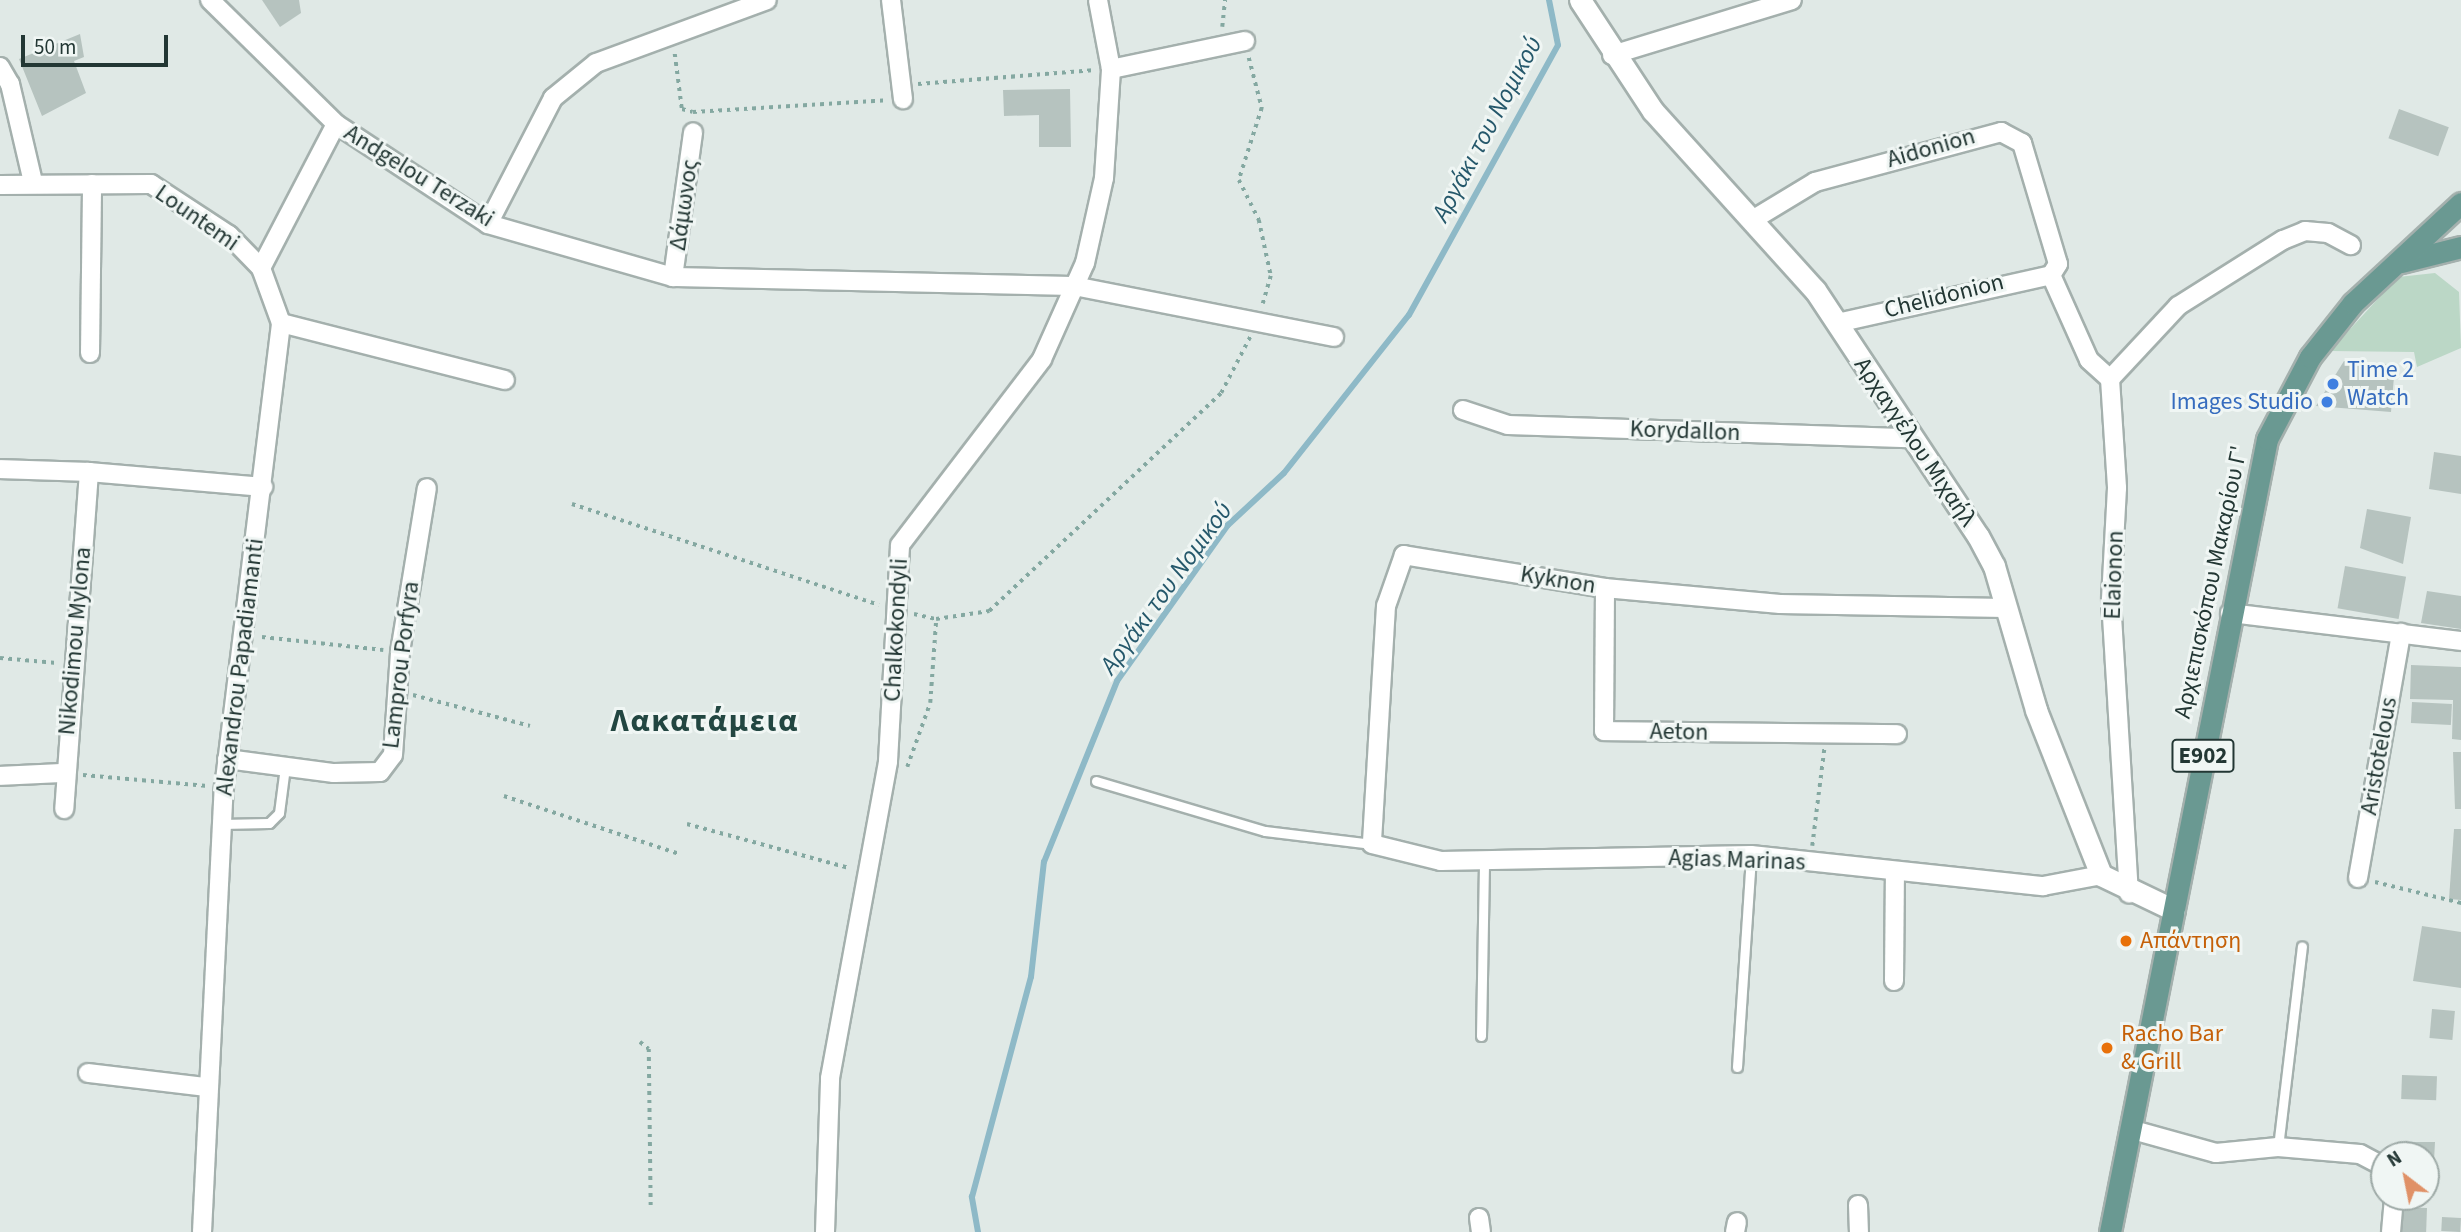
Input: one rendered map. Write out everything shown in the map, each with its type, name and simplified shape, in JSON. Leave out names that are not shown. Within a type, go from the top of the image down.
[{"type":"main road","name":"Αρχιεπισκόπου Μακαρίου Γ'","points":[[2110,1232],[2133,1130],[2230,613],[2267,439],[2283,401],[2310,357],[2389,267],[2461,203]]},
{"type":"main road","points":[[2389,267],[2461,247]]},
{"type":"street","points":[[488,224],[553,99],[596,63],[673,38],[767,0]]},
{"type":"street","points":[[891,0],[902,92]]},
{"type":"street","name":"Chalkokondyli","points":[[825,1232],[830,1079],[888,761],[900,610],[900,545],[1042,359],[1074,286],[1104,178],[1111,69],[1098,0]]},
{"type":"street","name":"Αρχαγγέλου Μιχαήλ","points":[[1580,0],[1612,55],[1653,111],[1754,219],[1837,323],[1909,438],[1978,536],[2005,608],[2040,722],[2101,875]]},
{"type":"street","points":[[1612,55],[1792,0]]},
{"type":"street","name":"Andgelou Terzaki","points":[[217,2],[336,124],[488,224],[673,276],[1074,286],[1334,337]]},
{"type":"street","points":[[1111,69],[1245,41]]},
{"type":"street","points":[[0,67],[10,84],[33,182]]},
{"type":"street","points":[[261,268],[336,124]]},
{"type":"street","name":"Δάμωνος","points":[[673,276],[693,132]]},
{"type":"street","name":"Aidonion","points":[[1754,219],[1815,181],[2001,132],[2022,144],[2058,264],[2051,275]]},
{"type":"street","name":"Lountemi","points":[[0,186],[33,182],[151,184],[229,234],[261,268]]},
{"type":"street","points":[[90,353],[92,184]]},
{"type":"street","points":[[2051,275],[2089,360],[2110,379],[2178,306],[2283,240],[2316,232],[2351,246]]},
{"type":"street","name":"Alexandrou Papadiamanti","points":[[202,1232],[206,1087],[223,788],[263,487],[281,323],[261,268]]},
{"type":"street","name":"Chelidonion","points":[[1837,323],[2051,275]]},
{"type":"street","points":[[281,323],[505,380]]},
{"type":"street","name":"Elaionon","points":[[2110,379],[2118,488],[2111,600],[2129,893]]},
{"type":"street","name":"Korydallon","points":[[1463,410],[1508,425],[1909,438]]},
{"type":"street","points":[[0,468],[89,472],[263,487]]},
{"type":"street","name":"Nikodimou Mylona","points":[[64,809],[63,773],[89,472]]},
{"type":"street","name":"Lamprou Porfyra","points":[[227,759],[285,767],[380,772],[393,755],[400,652],[427,488]]},
{"type":"street","name":"Kyknon","points":[[1372,844],[1386,606],[1404,555],[1605,588],[1780,604],[2005,608]]},
{"type":"street","name":"Aeton","points":[[1605,588],[1604,731],[1897,734]]},
{"type":"street","points":[[2230,613],[2461,640]]},
{"type":"street","name":"Aristotelous","points":[[2358,878],[2401,634]]},
{"type":"street","points":[[0,776],[63,773]]},
{"type":"street","name":"Agias Marinas","points":[[1372,844],[1441,861],[1751,855],[2043,886],[2101,875]]},
{"type":"street","points":[[1894,981],[1895,871]]},
{"type":"street","points":[[2101,875],[2129,893],[2175,910]]},
{"type":"street","points":[[88,1073],[206,1087]]},
{"type":"street","points":[[2133,1130],[2216,1153],[2278,1147],[2360,1154],[2370,1159]]},
{"type":"street","points":[[1858,1205],[1859,1232]]},
{"type":"street","points":[[2391,1232],[2393,1211]]},
{"type":"lane","points":[[221,824],[269,823],[279,813],[285,767]]},
{"type":"lane","points":[[1096,781],[1265,831],[1372,844]]},
{"type":"lane","points":[[1737,1067],[1751,855]]},
{"type":"lane","points":[[1481,1036],[1484,860]]},
{"type":"lane","points":[[2278,1147],[2302,946]]},
{"type":"path","points":[[1220,46],[1225,0]]},
{"type":"path","points":[[673,38],[682,109],[902,92],[1111,69]]},
{"type":"path","points":[[572,504],[900,610],[936,619],[989,611],[1221,393],[1258,322],[1271,276],[1259,220],[1239,180],[1262,108],[1245,41]]},
{"type":"path","points":[[905,771],[930,703],[936,619]]},
{"type":"path","points":[[242,635],[400,652]]},
{"type":"path","points":[[0,658],[73,664]]},
{"type":"path","points":[[397,691],[530,726]]},
{"type":"path","points":[[1810,862],[1826,733]]},
{"type":"path","points":[[63,773],[223,788]]},
{"type":"path","points":[[504,796],[679,854]]},
{"type":"path","points":[[687,824],[868,873]]},
{"type":"path","points":[[2358,878],[2461,903]]},
{"type":"path","points":[[640,1042],[649,1049],[651,1209]]},
{"type":"green space","points":[[2435,273],[2459,292],[2461,348],[2417,367],[2414,352],[2330,351],[2398,277]]},
{"type":"building","points":[[262,0],[299,0],[301,13],[280,27]]},
{"type":"building","points":[[80,34],[84,57],[74,61],[86,93],[42,116],[19,59]]},
{"type":"building","points":[[1070,89],[1071,147],[1039,147],[1039,115],[1004,116],[1003,90]]},
{"type":"building","points":[[2399,109],[2449,127],[2438,156],[2388,138]]},
{"type":"building","points":[[2344,361],[2395,365],[2391,412],[2316,406]]},
{"type":"building","points":[[2434,452],[2461,456],[2461,494],[2429,489]]},
{"type":"building","points":[[2367,509],[2411,517],[2403,564],[2360,548]]},
{"type":"building","points":[[2345,566],[2406,577],[2399,619],[2338,608]]},
{"type":"building","points":[[2427,591],[2461,596],[2461,629],[2421,623]]},
{"type":"building","points":[[2411,665],[2461,667],[2461,740],[2452,739],[2453,700],[2410,699]]},
{"type":"building","points":[[2412,702],[2452,704],[2451,725],[2411,723]]},
{"type":"building","points":[[2453,752],[2461,752],[2461,809],[2455,809]]},
{"type":"building","points":[[2454,829],[2461,829],[2461,900],[2449,899]]},
{"type":"building","points":[[2422,926],[2461,932],[2461,988],[2413,981]]},
{"type":"building","points":[[2432,1009],[2455,1011],[2452,1040],[2429,1038]]},
{"type":"building","points":[[2402,1075],[2437,1076],[2436,1100],[2401,1099]]},
{"type":"building","points":[[2397,1211],[2427,1211],[2426,1232],[2396,1232]]},
{"type":"building","points":[[2442,1217],[2461,1218],[2460,1232],[2441,1231]]},
{"type":"waterway","name":"Αργάκι του Νομικού","points":[[978,1232],[972,1197],[1031,977],[1044,862],[1117,681],[1228,525],[1284,473],[1409,315],[1558,45],[1549,0]]},
{"type":"place","name":"Time 2 Watch","points":[[2333,384]]},
{"type":"place","name":"Images Studio","points":[[2327,402]]},
{"type":"place","name":"Απάντηση","points":[[2126,941]]},
{"type":"place","name":"Racho Bar & Grill","points":[[2107,1048]]},
{"type":"district","name":"Λακατάμεια","points":[[705,721]]}]
